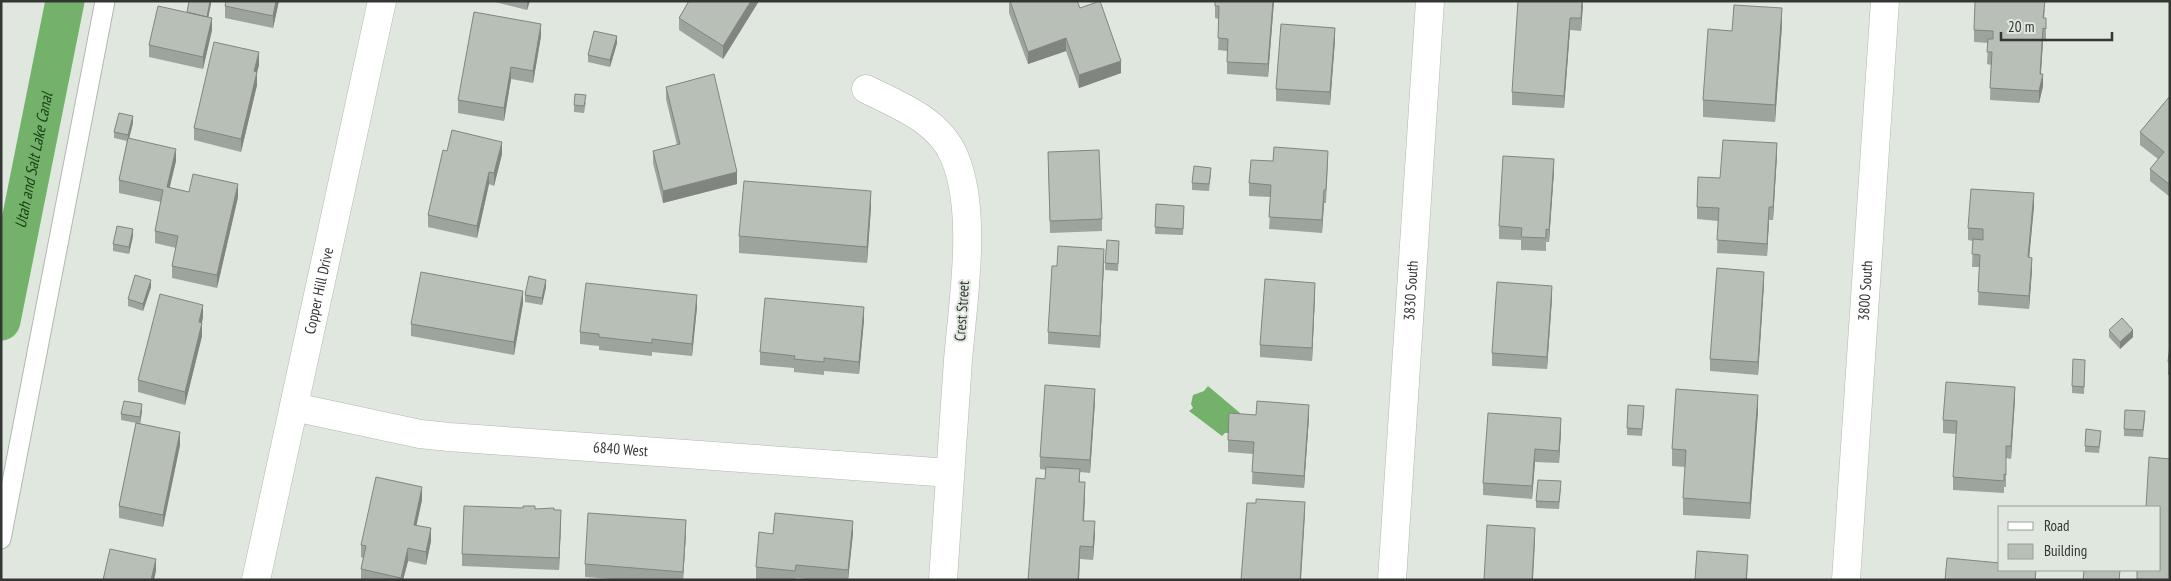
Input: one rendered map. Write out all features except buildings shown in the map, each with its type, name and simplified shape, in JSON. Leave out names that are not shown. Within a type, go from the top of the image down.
[{"type":"street","name":"Copper Hill Drive","points":[[256,580],[382,1]]},
{"type":"street","name":"3830 South","points":[[1392,580],[1430,1]]},
{"type":"street","name":"3800 South","points":[[1846,580],[1885,1]]},
{"type":"street","name":"Crest Street","points":[[866,89],[918,115],[933,128],[945,140],[954,156],[961,176],[965,208],[966,257],[943,580]]},
{"type":"street","name":"6840 West","points":[[294,408],[420,434],[449,437],[950,473]]},
{"type":"lane","points":[[1,539],[105,1]]},
{"type":"shaded area","points":[[1208,386],[1240,413],[1230,433],[1225,433],[1222,436],[1189,411],[1193,408],[1191,404],[1193,395],[1204,391]]},
{"type":"waterway","name":"Utah and Salt Lake Canal","points":[[1,321],[65,1]]}]
